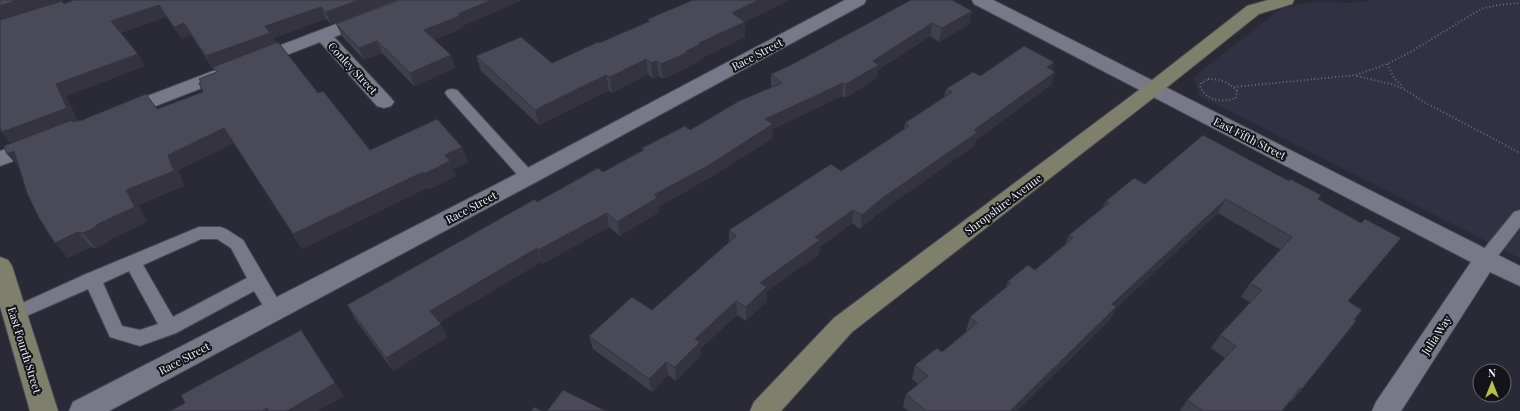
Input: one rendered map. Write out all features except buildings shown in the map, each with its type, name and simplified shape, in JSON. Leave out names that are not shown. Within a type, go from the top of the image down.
[{"type":"street","points":[[110,116],[414,0]]},
{"type":"street","name":"Race Street","points":[[83,411],[528,177],[858,0]]},
{"type":"street","name":"East Fifth Street","points":[[980,0],[1520,277]]},
{"type":"street","name":"Shropshire Avenue","points":[[764,411],[843,325],[1154,88],[1254,5],[1286,0]]},
{"type":"street","name":"Conley Street","points":[[323,35],[384,102]]},
{"type":"street","points":[[0,159],[51,139]]},
{"type":"street","name":"Julia Way","points":[[1386,411],[1485,260]]},
{"type":"street","name":"East Fourth Street","points":[[0,266],[44,411]]},
{"type":"lane","points":[[452,93],[528,177]]},
{"type":"lane","points":[[1485,260],[1520,216]]},
{"type":"lane","points":[[14,314],[199,233],[220,233],[237,244],[275,310]]},
{"type":"lane","points":[[132,262],[170,328]]},
{"type":"lane","points":[[92,279],[116,332],[140,338],[170,328],[257,281]]},
{"type":"path","points":[[1234,87],[1238,95],[1236,98],[1227,101],[1214,99],[1208,96],[1203,93],[1200,86],[1204,81],[1213,79],[1225,82],[1234,87],[1356,75],[1387,64],[1452,28],[1481,9],[1498,5],[1520,3]]},
{"type":"path","points":[[1387,64],[1394,78],[1404,89]]},
{"type":"path","points":[[1356,75],[1404,89],[1424,102],[1520,153]]},
{"type":"shaded area","points":[[1375,0],[1520,0],[1520,258],[1199,96],[1194,77],[1282,8],[1313,2],[1352,3]]}]
